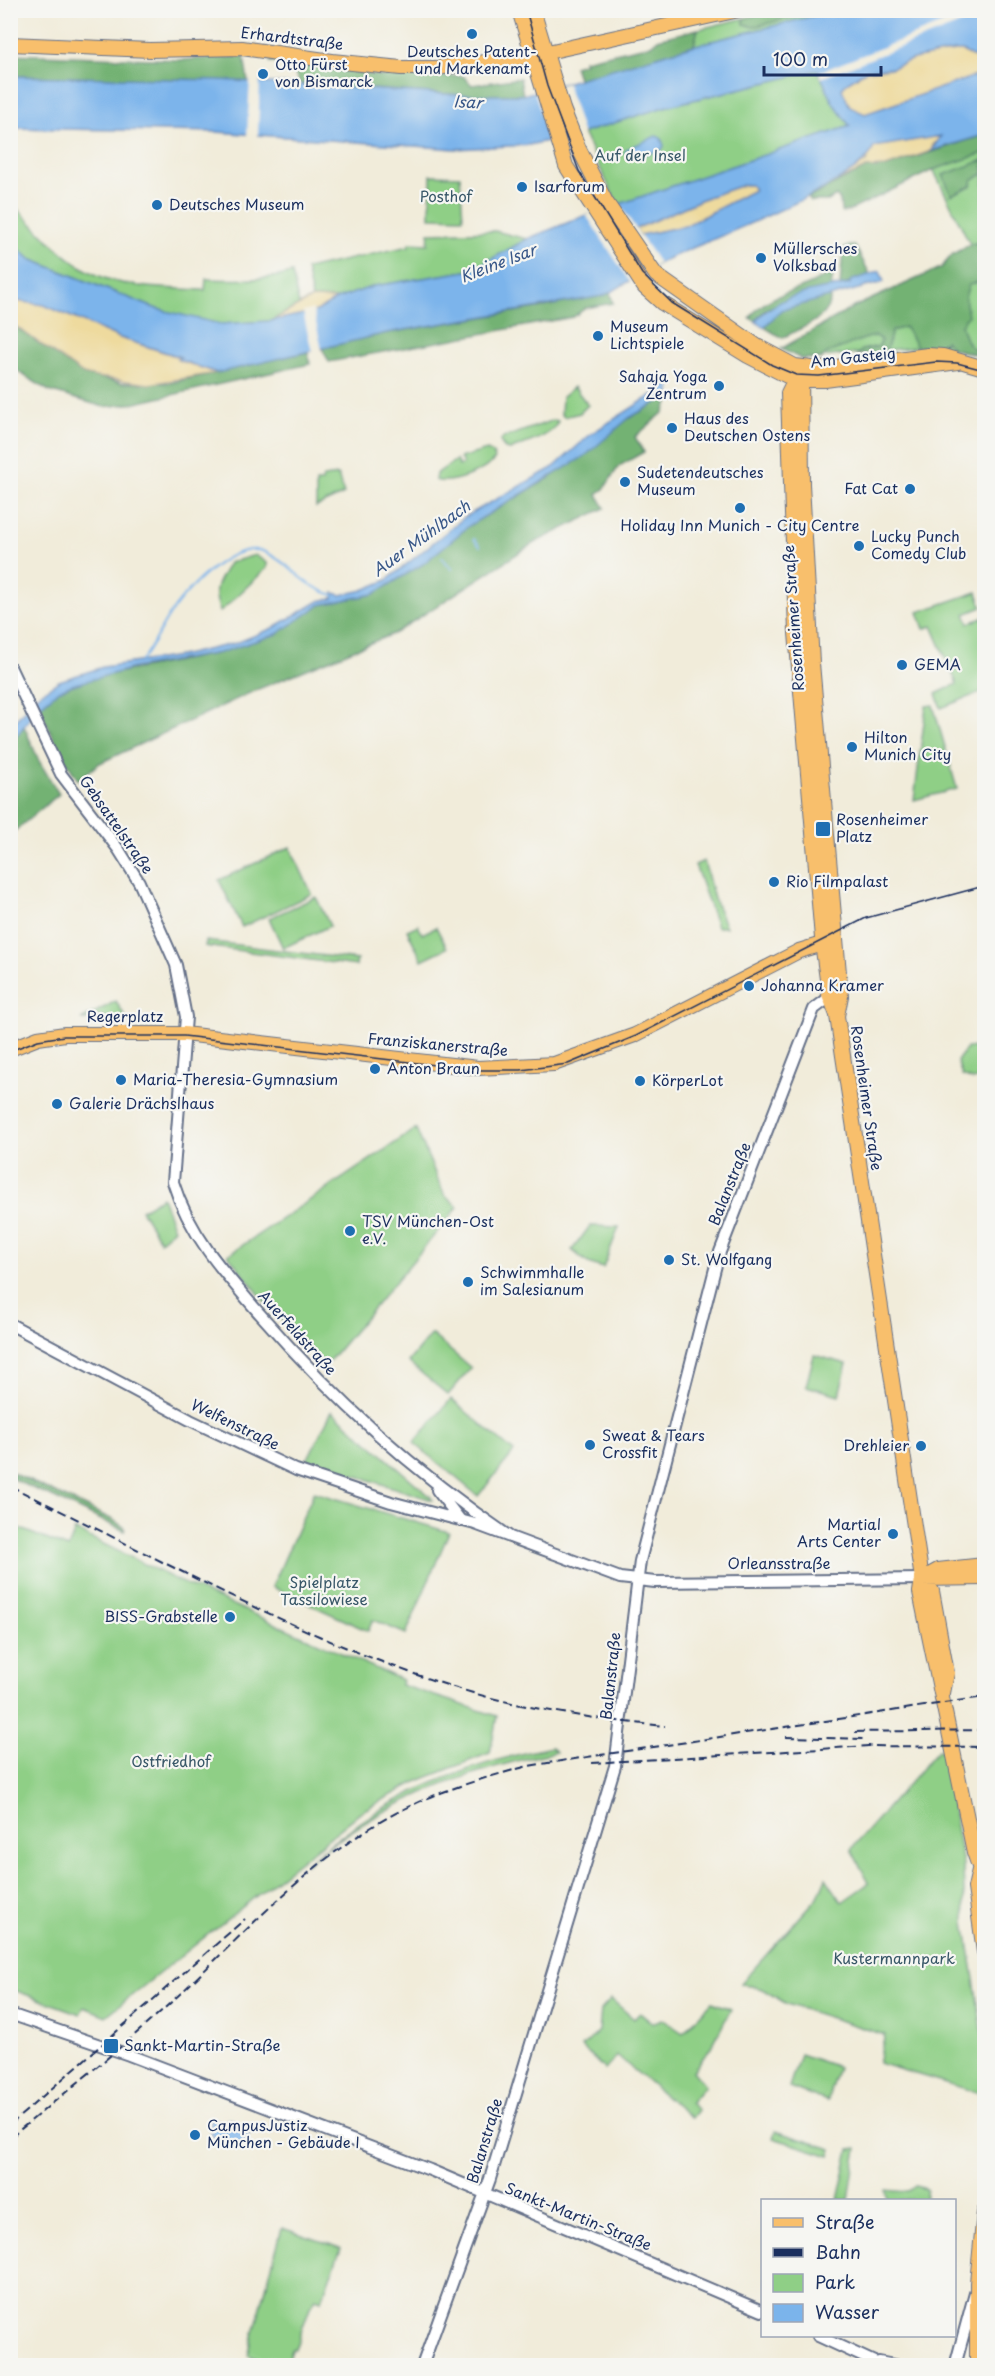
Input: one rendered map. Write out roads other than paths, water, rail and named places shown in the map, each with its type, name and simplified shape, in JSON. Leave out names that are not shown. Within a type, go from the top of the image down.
[{"type":"main road","points":[[519,10],[539,54],[549,85],[566,166],[593,211],[638,277],[662,303],[748,356],[779,379],[788,393]]},
{"type":"main road","points":[[533,10],[539,54]]},
{"type":"main road","name":"Erhardtstraße","points":[[10,44],[150,50],[242,48],[401,68],[455,67],[539,54],[739,10]]},
{"type":"main road","points":[[549,85],[606,202],[650,269],[799,375]]},
{"type":"main road","points":[[748,356],[799,375]]},
{"type":"main road","name":"Am Gasteig","points":[[799,375],[820,369],[914,362],[943,356],[984,368]]},
{"type":"main road","name":"Rosenheimer Straße","points":[[799,375],[788,393],[796,633],[822,938]]},
{"type":"main road","name":"Rosenheimer Straße","points":[[799,375],[803,507],[812,663],[841,996],[837,1016],[922,1579],[932,1591],[947,1673],[943,1693],[983,1874],[975,1888],[984,1952]]},
{"type":"main road","points":[[822,938],[829,994],[837,1016]]},
{"type":"main road","name":"Franziskanerstraße","points":[[184,1034],[478,1068],[554,1064],[635,1035],[822,938]]},
{"type":"main road","name":"Regerplatz","points":[[10,1049],[38,1038],[65,1034],[184,1034]]},
{"type":"main road","name":"Orleansstraße","points":[[922,1579],[938,1570],[984,1565]]},
{"type":"main road","name":"Orleansstraße","points":[[922,1579],[942,1581],[984,1578]]},
{"type":"main road","points":[[977,2366],[977,2283],[984,2212]]},
{"type":"street","name":"Gebsattelstraße","points":[[11,668],[40,734],[61,774],[136,877],[159,922],[176,965],[186,1017],[173,1182]]},
{"type":"street","name":"Balanstraße","points":[[422,2366],[485,2194],[615,1766],[637,1580],[664,1459],[718,1257],[814,1008],[826,1000],[829,994]]},
{"type":"street","name":"Auerfeldstraße","points":[[173,1182],[181,1206],[197,1237],[248,1300],[324,1385],[366,1426],[430,1480],[510,1537]]},
{"type":"street","name":"Welfenstraße","points":[[10,1324],[190,1420],[296,1470],[380,1499],[461,1521]]},
{"type":"street","name":"Auerfeldstraße","points":[[430,1480],[461,1521],[620,1578],[637,1580]]},
{"type":"street","name":"Orleansstraße","points":[[637,1580],[655,1582],[922,1579]]},
{"type":"street","name":"Sankt-Martin-Straße","points":[[10,2014],[129,2055],[485,2194],[761,2311]]},
{"type":"street","points":[[955,2366],[977,2283]]},
{"type":"street","points":[[820,2337],[880,2364],[899,2366]]},
{"type":"water","points":[[834,11],[978,11],[982,25],[984,25],[981,32],[984,38],[984,62],[962,51],[954,51],[913,59],[892,68],[867,70],[845,84],[842,89],[850,107],[865,114],[984,73],[984,135],[931,151],[941,136],[874,147],[863,162],[841,178],[812,194],[779,211],[663,261],[603,296],[387,333],[217,373],[177,359],[181,357],[120,338],[44,305],[11,300],[11,260],[20,262],[14,254],[19,252],[11,242],[30,259],[157,309],[220,324],[271,321],[317,311],[337,299],[374,286],[472,270],[527,239],[584,216],[850,126],[833,103],[818,70],[664,107],[583,133],[529,145],[456,149],[216,132],[11,128],[11,76],[221,80],[461,95],[523,95],[688,47]],"holes":[[[743,185],[751,185],[754,190],[685,226],[640,235],[635,229],[705,198]]]},
{"type":"water","points":[[656,136],[661,138],[664,146],[661,151],[627,157],[625,152],[627,149]]},
{"type":"water","points":[[880,271],[884,282],[782,310],[764,327],[755,321],[776,304],[787,299],[811,291],[850,284],[850,281]]},
{"type":"water","points":[[671,383],[670,395],[629,418],[585,456],[470,525],[423,564],[374,594],[320,605],[277,634],[219,653],[134,668],[72,685],[58,691],[39,707],[11,743],[11,726],[35,697],[59,681],[103,667],[180,656],[236,643],[273,628],[319,601],[333,598],[334,593],[341,595],[363,590],[387,580],[466,516],[554,467],[592,433]]},
{"type":"water","points":[[211,2118],[224,2123],[228,2119],[234,2120],[237,2128],[250,2133],[243,2142],[235,2146],[222,2144],[211,2134]]},
{"type":"waterway","points":[[474,539],[480,546]]},
{"type":"waterway","points":[[141,661],[170,614],[187,592],[212,569],[239,553],[252,550],[265,552],[305,581],[334,595]]},
{"type":"waterway","points":[[442,558],[452,569]]},
{"type":"tram line","points":[[526,10],[547,86],[579,171],[642,274],[672,303],[772,365],[796,375],[819,376],[936,362],[957,363],[984,370]]},
{"type":"tram line","points":[[10,1051],[38,1040],[64,1036],[184,1036],[478,1070],[521,1070],[568,1064],[636,1036],[866,918],[984,886]]},
{"type":"railway","points":[[10,1486],[238,1599],[355,1651],[414,1674],[473,1693],[545,1710],[665,1726]]},
{"type":"railway","points":[[10,2138],[148,2023],[306,1875],[367,1830],[415,1804],[463,1785],[528,1766],[984,1697]]},
{"type":"railway","points":[[855,1732],[984,1730]]},
{"type":"railway","points":[[786,1737],[867,1739]]},
{"type":"railway","points":[[592,1763],[868,1746],[984,1747]]},
{"type":"railway","points":[[10,2125],[245,1919]]},
{"type":"place","name":"Deutsches Patent- und Markenamt","points":[[472,34]]},
{"type":"place","name":"Otto Fürst von Bismarck","points":[[263,74]]},
{"type":"place","name":"Isarforum","points":[[522,187]]},
{"type":"place","name":"Deutsches Museum","points":[[157,205]]},
{"type":"place","name":"Müllersches Volksbad","points":[[761,258]]},
{"type":"place","name":"Museum Lichtspiele","points":[[598,336]]},
{"type":"place","name":"Sahaja Yoga Zentrum","points":[[719,386]]},
{"type":"place","name":"Haus des Deutschen Ostens","points":[[672,428]]},
{"type":"place","name":"Sudetendeutsches Museum","points":[[625,482]]},
{"type":"place","name":"Fat Cat","points":[[910,489]]},
{"type":"place","name":"Holiday Inn Munich - City Centre","points":[[740,508]]},
{"type":"place","name":"Lucky Punch Comedy Club","points":[[859,546]]},
{"type":"place","name":"GEMA","points":[[902,665]]},
{"type":"place","name":"Hilton Munich City","points":[[852,747]]},
{"type":"place","name":"Rosenheimer Platz","points":[[823,829]]},
{"type":"place","name":"Rio Filmpalast","points":[[774,882]]},
{"type":"place","name":"Johanna Kramer","points":[[749,986]]},
{"type":"place","name":"Anton Braun","points":[[375,1069]]},
{"type":"place","name":"Maria-Theresia-Gymnasium","points":[[121,1080]]},
{"type":"place","name":"KörperLot","points":[[640,1081]]},
{"type":"place","name":"Galerie Drächslhaus","points":[[57,1104]]},
{"type":"place","name":"TSV München-Ost e.V.","points":[[350,1231]]},
{"type":"place","name":"St. Wolfgang","points":[[669,1260]]},
{"type":"place","name":"Schwimmhalle im Salesianum","points":[[468,1282]]},
{"type":"place","name":"Sweat & Tears Crossfit","points":[[590,1445]]},
{"type":"place","name":"Drehleier","points":[[921,1446]]},
{"type":"place","name":"Martial Arts Center","points":[[893,1534]]},
{"type":"place","name":"BISS-Grabstelle","points":[[230,1617]]},
{"type":"place","name":"Sankt-Martin-Straße","points":[[111,2046]]},
{"type":"place","name":"CampusJustiz München - Gebäude I","points":[[195,2135]]},
{"type":"water label","name":"Isar","points":[[468,102]]},
{"type":"water label","name":"Kleine Isar","points":[[498,263]]},
{"type":"water label","name":"Auer Mühlbach","points":[[421,538]]},
{"type":"park label","name":"Auf der Insel","points":[[640,156]]},
{"type":"park label","name":"Posthof","points":[[446,197]]},
{"type":"park label","name":"Spielplatz Tassilowiese","points":[[324,1592]]},
{"type":"park label","name":"Ostfriedhof","points":[[171,1762]]},
{"type":"park label","name":"Kustermannpark","points":[[894,1959]]}]
